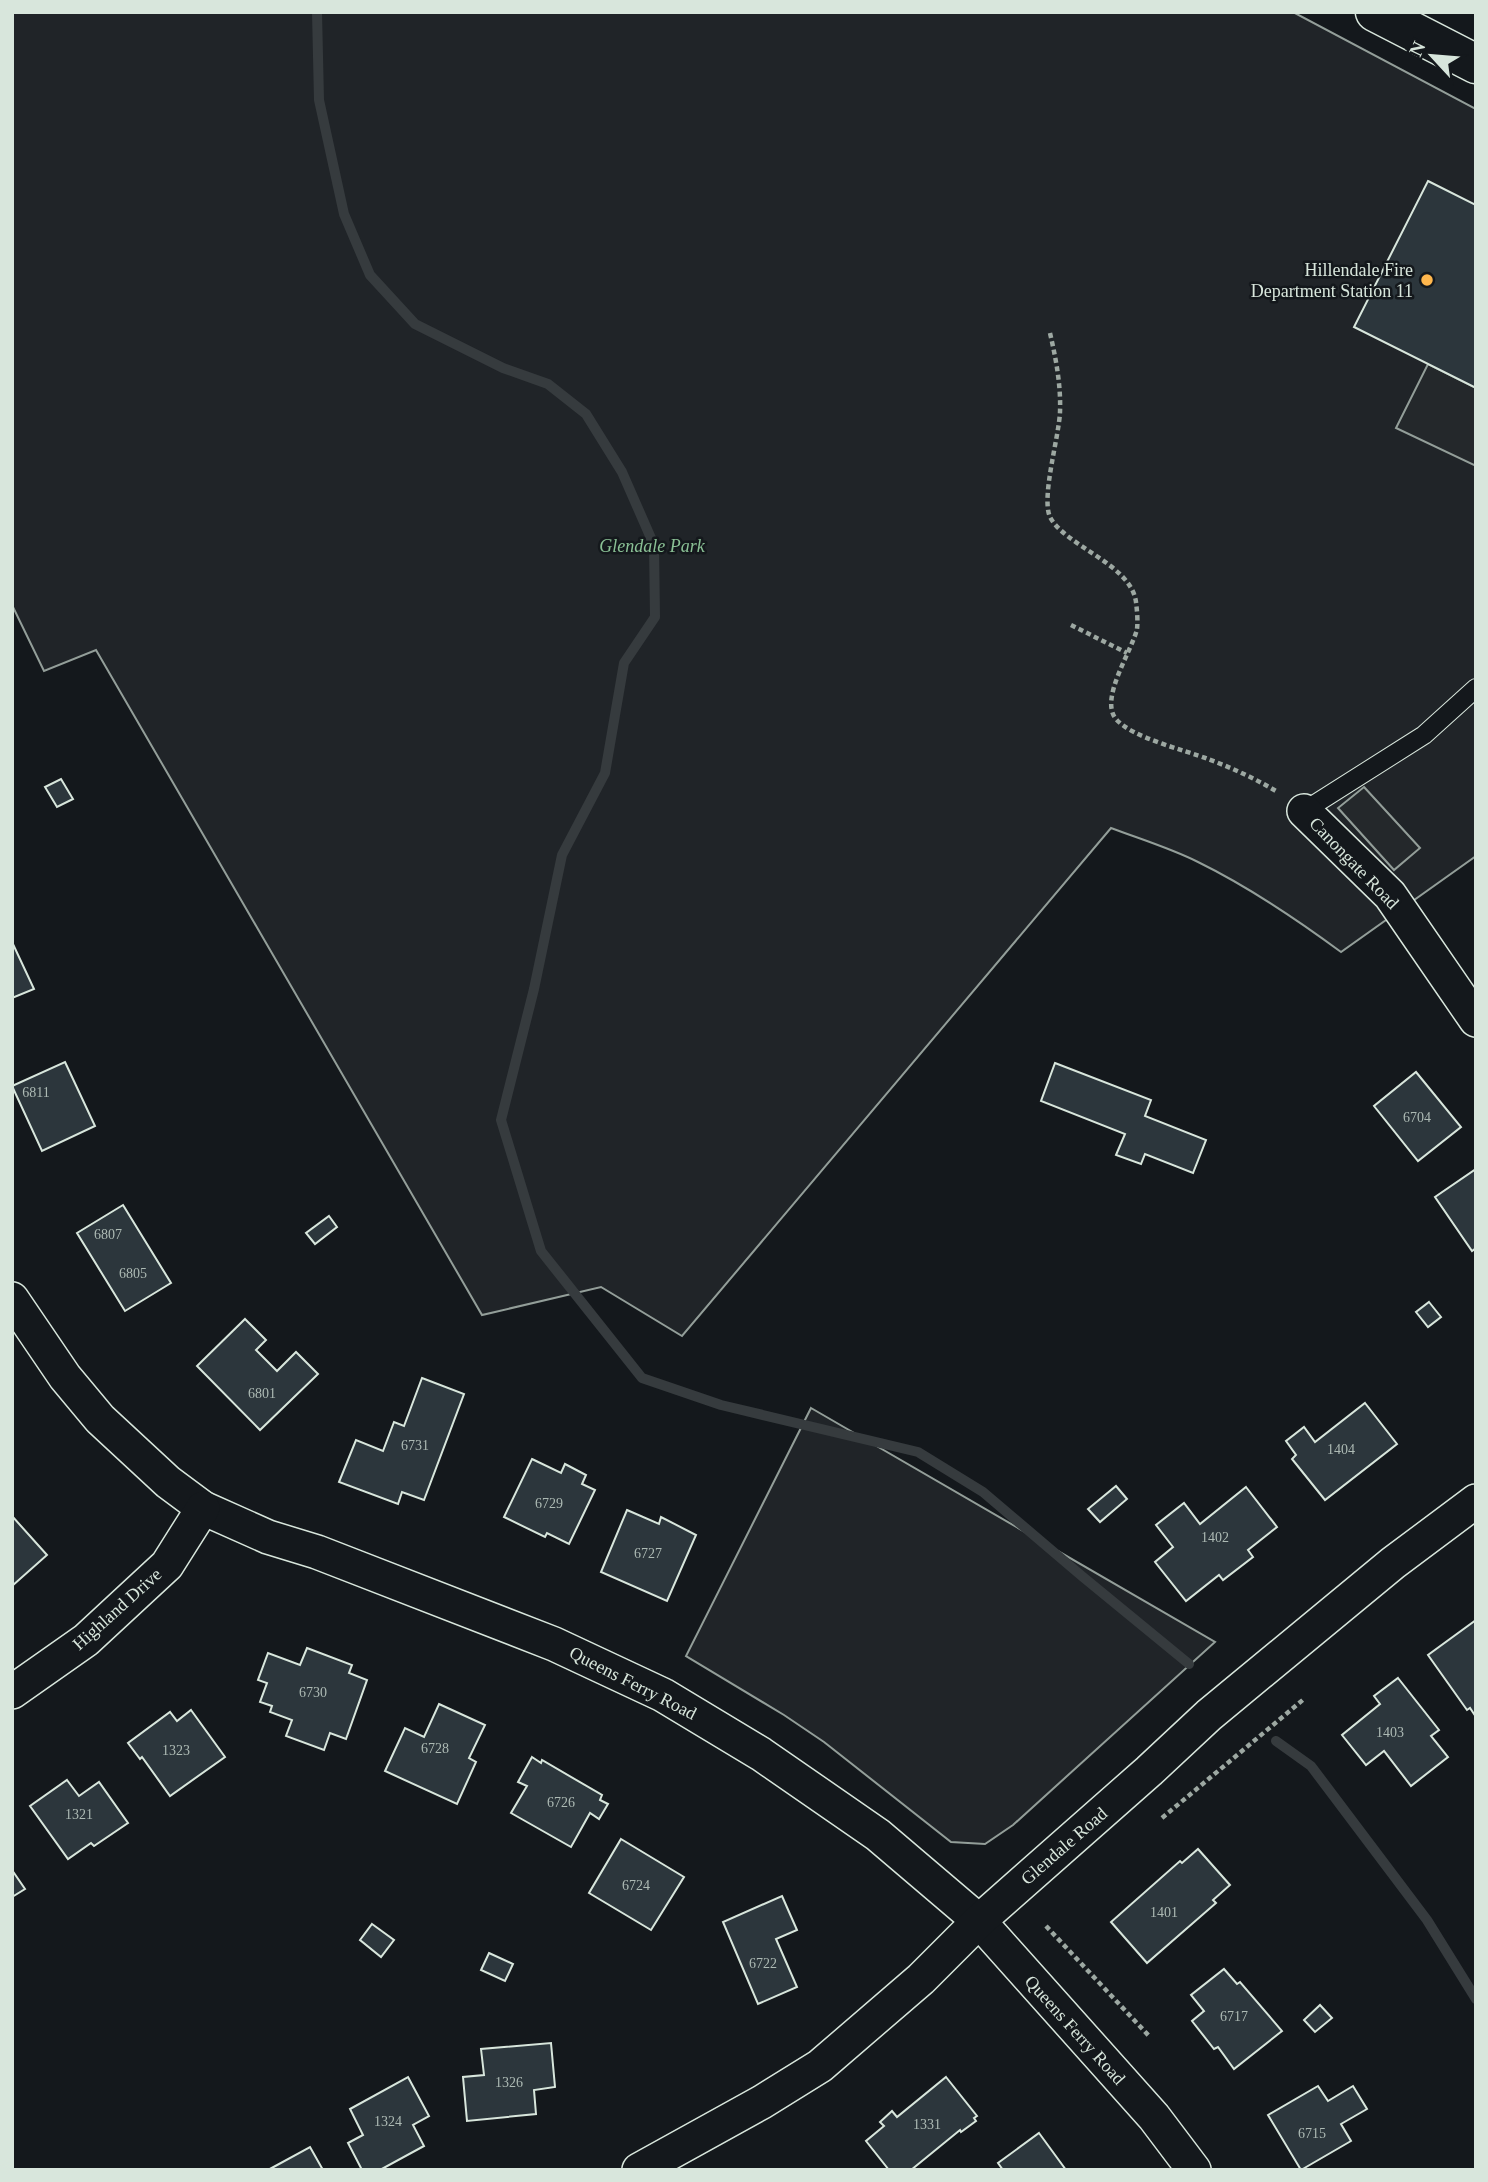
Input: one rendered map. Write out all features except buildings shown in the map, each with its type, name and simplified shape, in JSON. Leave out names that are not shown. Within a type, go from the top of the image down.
[{"type":"main road","points":[[1381,14],[1476,64]]},
{"type":"street","name":"Canongate Road","points":[[1304,811],[1390,895],[1476,1020]]},
{"type":"street","name":"Queens Ferry Road","points":[[12,1299],[65,1377],[100,1419],[168,1482],[203,1508],[268,1538],[317,1552],[554,1644],[663,1695],[761,1754],[878,1835],[979,1921],[1154,2117],[1194,2170]]},
{"type":"street","name":"Glendale Road","points":[[639,2170],[820,2066],[921,1979],[979,1921],[1209,1715],[1393,1563],[1476,1501]]},
{"type":"street","name":"Highland Drive","points":[[12,1692],[86,1640],[167,1565],[203,1508]]},
{"type":"lane","points":[[1304,811],[1424,735],[1476,688]]},
{"type":"path","points":[[1050,333],[1059,374],[1060,412],[1047,498],[1050,517],[1077,543],[1101,558],[1131,588],[1136,599],[1137,627],[1112,696],[1111,710],[1117,720],[1142,736],[1253,778],[1304,811]]},
{"type":"path","points":[[1071,625],[1127,653]]},
{"type":"path","points":[[1162,1818],[1304,1699]]},
{"type":"path","points":[[1046,1926],[1150,2037]]},
{"type":"green space","name":"Glendale Park","points":[[12,12],[1293,12],[1476,109],[1476,856],[1341,952],[1271,904],[1217,872],[1177,852],[1111,828],[682,1336],[601,1287],[482,1315],[96,650],[44,671],[12,605]]},
{"type":"green space","points":[[811,1408],[1215,1642],[1013,1825],[985,1844],[951,1842],[824,1742],[686,1656]]},
{"type":"shaded area","points":[[1428,364],[1476,388],[1476,466],[1396,428]]},
{"type":"shaded area","points":[[1364,787],[1420,848],[1394,870],[1338,808]]},
{"type":"waterway","points":[[317,12],[319,100],[344,214],[370,275],[415,324],[503,368],[548,384],[586,414],[622,472],[654,545],[655,617],[624,663],[605,773],[562,855],[534,989],[501,1120],[541,1251],[642,1378],[721,1405],[918,1452],[983,1492],[1189,1664]]},
{"type":"waterway","points":[[1276,1741],[1311,1766],[1427,1920],[1476,1999]]},
{"type":"place","name":"Hillendale Fire Department Station 11","points":[[1427,280]]}]
